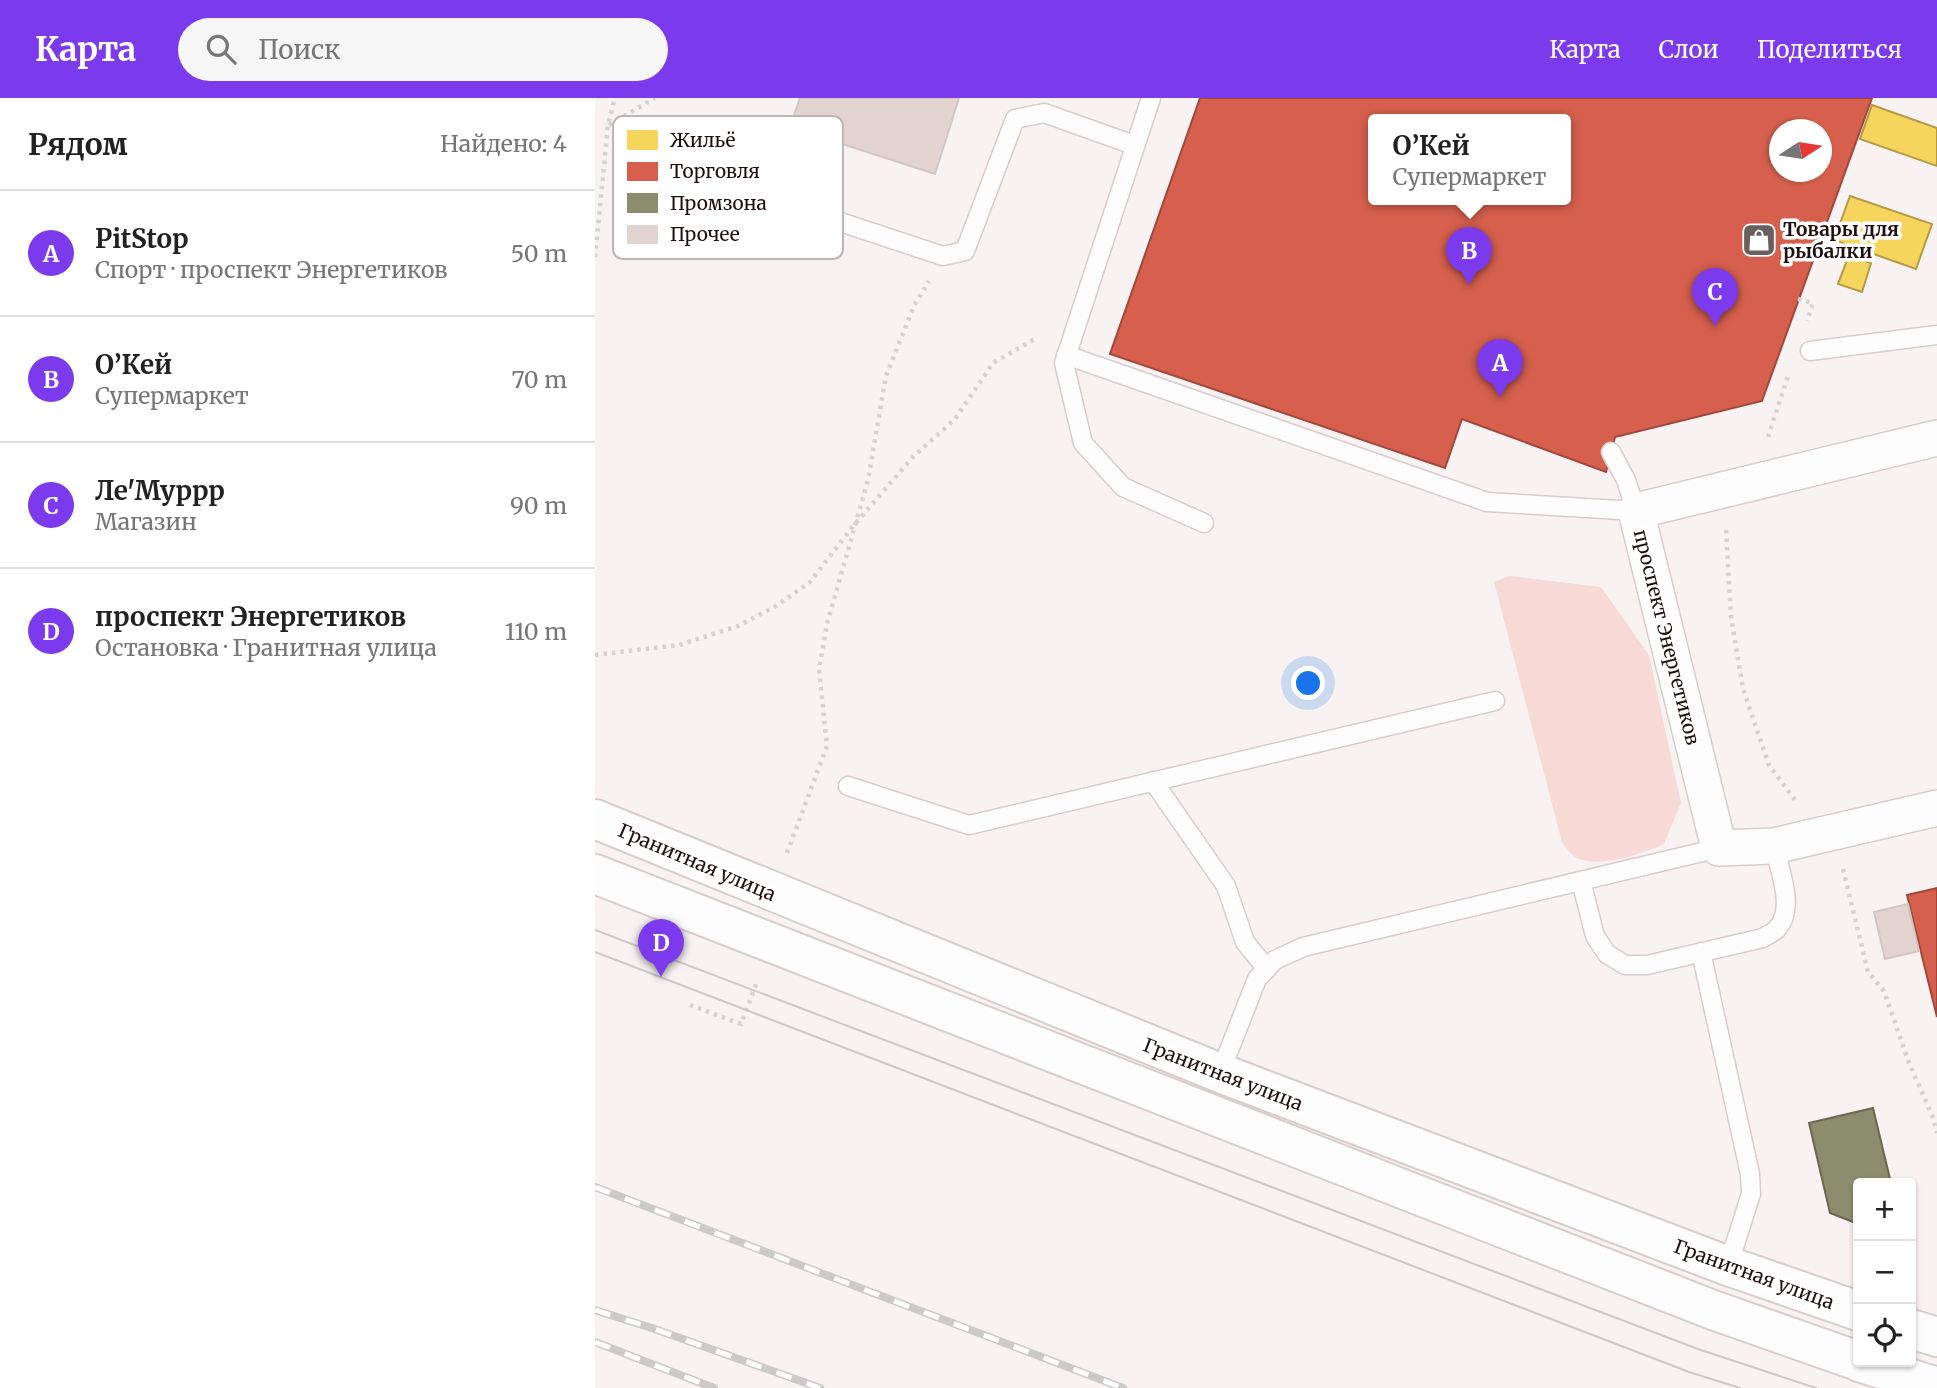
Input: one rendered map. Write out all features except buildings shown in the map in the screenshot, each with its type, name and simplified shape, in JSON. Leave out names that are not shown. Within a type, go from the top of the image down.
[{"type":"street","name":"проспект Энергетиков","points":[[1719,848],[1636,511],[1937,438]]},
{"type":"street","points":[[1719,848],[1774,846],[1937,808]]},
{"type":"street","name":"Гранитная улица","points":[[595,819],[1220,1073],[1728,1266],[1853,1309]]},
{"type":"street","points":[[595,874],[1687,1300],[1853,1360]]},
{"type":"street","points":[[1916,1331],[1937,1337]]},
{"type":"street","points":[[1875,1367],[1937,1387]]},
{"type":"lane","points":[[1151,98],[1064,363],[1083,443],[1123,486],[1204,523]]},
{"type":"lane","points":[[843,223],[943,256],[965,251],[1015,119],[1044,113],[1134,145]]},
{"type":"lane","points":[[1810,351],[1937,335]]},
{"type":"lane","points":[[1066,355],[1487,502],[1636,511],[1626,480],[1611,452]]},
{"type":"lane","points":[[848,786],[969,825],[1495,701]]},
{"type":"lane","points":[[1153,781],[1226,887],[1245,942],[1267,969]]},
{"type":"lane","points":[[1581,881],[1595,936],[1607,954],[1625,965],[1647,965],[1763,938],[1777,928],[1785,914],[1786,899],[1774,846]]},
{"type":"lane","points":[[1220,1073],[1257,979],[1275,960],[1303,947],[1719,848]]},
{"type":"lane","points":[[1701,952],[1751,1194],[1728,1266]]},
{"type":"path","points":[[595,257],[608,125],[615,98]]},
{"type":"path","points":[[624,116],[655,98]]},
{"type":"path","points":[[608,125],[613,122]]},
{"type":"path","points":[[786,857],[827,746],[819,669],[827,624],[868,480],[886,376],[914,306],[943,256]]},
{"type":"path","points":[[595,655],[680,645],[738,626],[776,606],[810,582],[854,524],[913,457],[955,419],[993,363],[1032,342],[1083,303]]},
{"type":"path","points":[[1770,430],[1779,403]]},
{"type":"path","points":[[1723,490],[1731,617],[1742,689],[1769,765],[1796,802],[1829,833],[1841,861],[1868,972],[1884,991],[1937,1133]]},
{"type":"path","points":[[690,1005],[741,1024],[759,974]]},
{"type":"shaded area","points":[[1510,576],[1601,587],[1649,655],[1681,803],[1664,844],[1645,852],[1597,862],[1577,858],[1562,842],[1494,582]]},
{"type":"tram line","points":[[595,930],[1698,1349],[1816,1388]]},
{"type":"tram line","points":[[595,952],[1689,1372],[1740,1388]]},
{"type":"railway","points":[[595,1187],[1123,1388]]},
{"type":"railway","points":[[595,1310],[820,1388]]},
{"type":"railway","points":[[595,1342],[714,1388]]},
{"type":"place","name":"Товары для рыбалки","points":[[1759,240]]},
{"type":"place","name":"О’Кей","points":[[1469,285]]},
{"type":"place","name":"Ле'Муррр","points":[[1715,326]]},
{"type":"place","name":"PitStop","points":[[1500,397]]},
{"type":"place","name":"проспект Энергетиков","points":[[661,977]]}]
